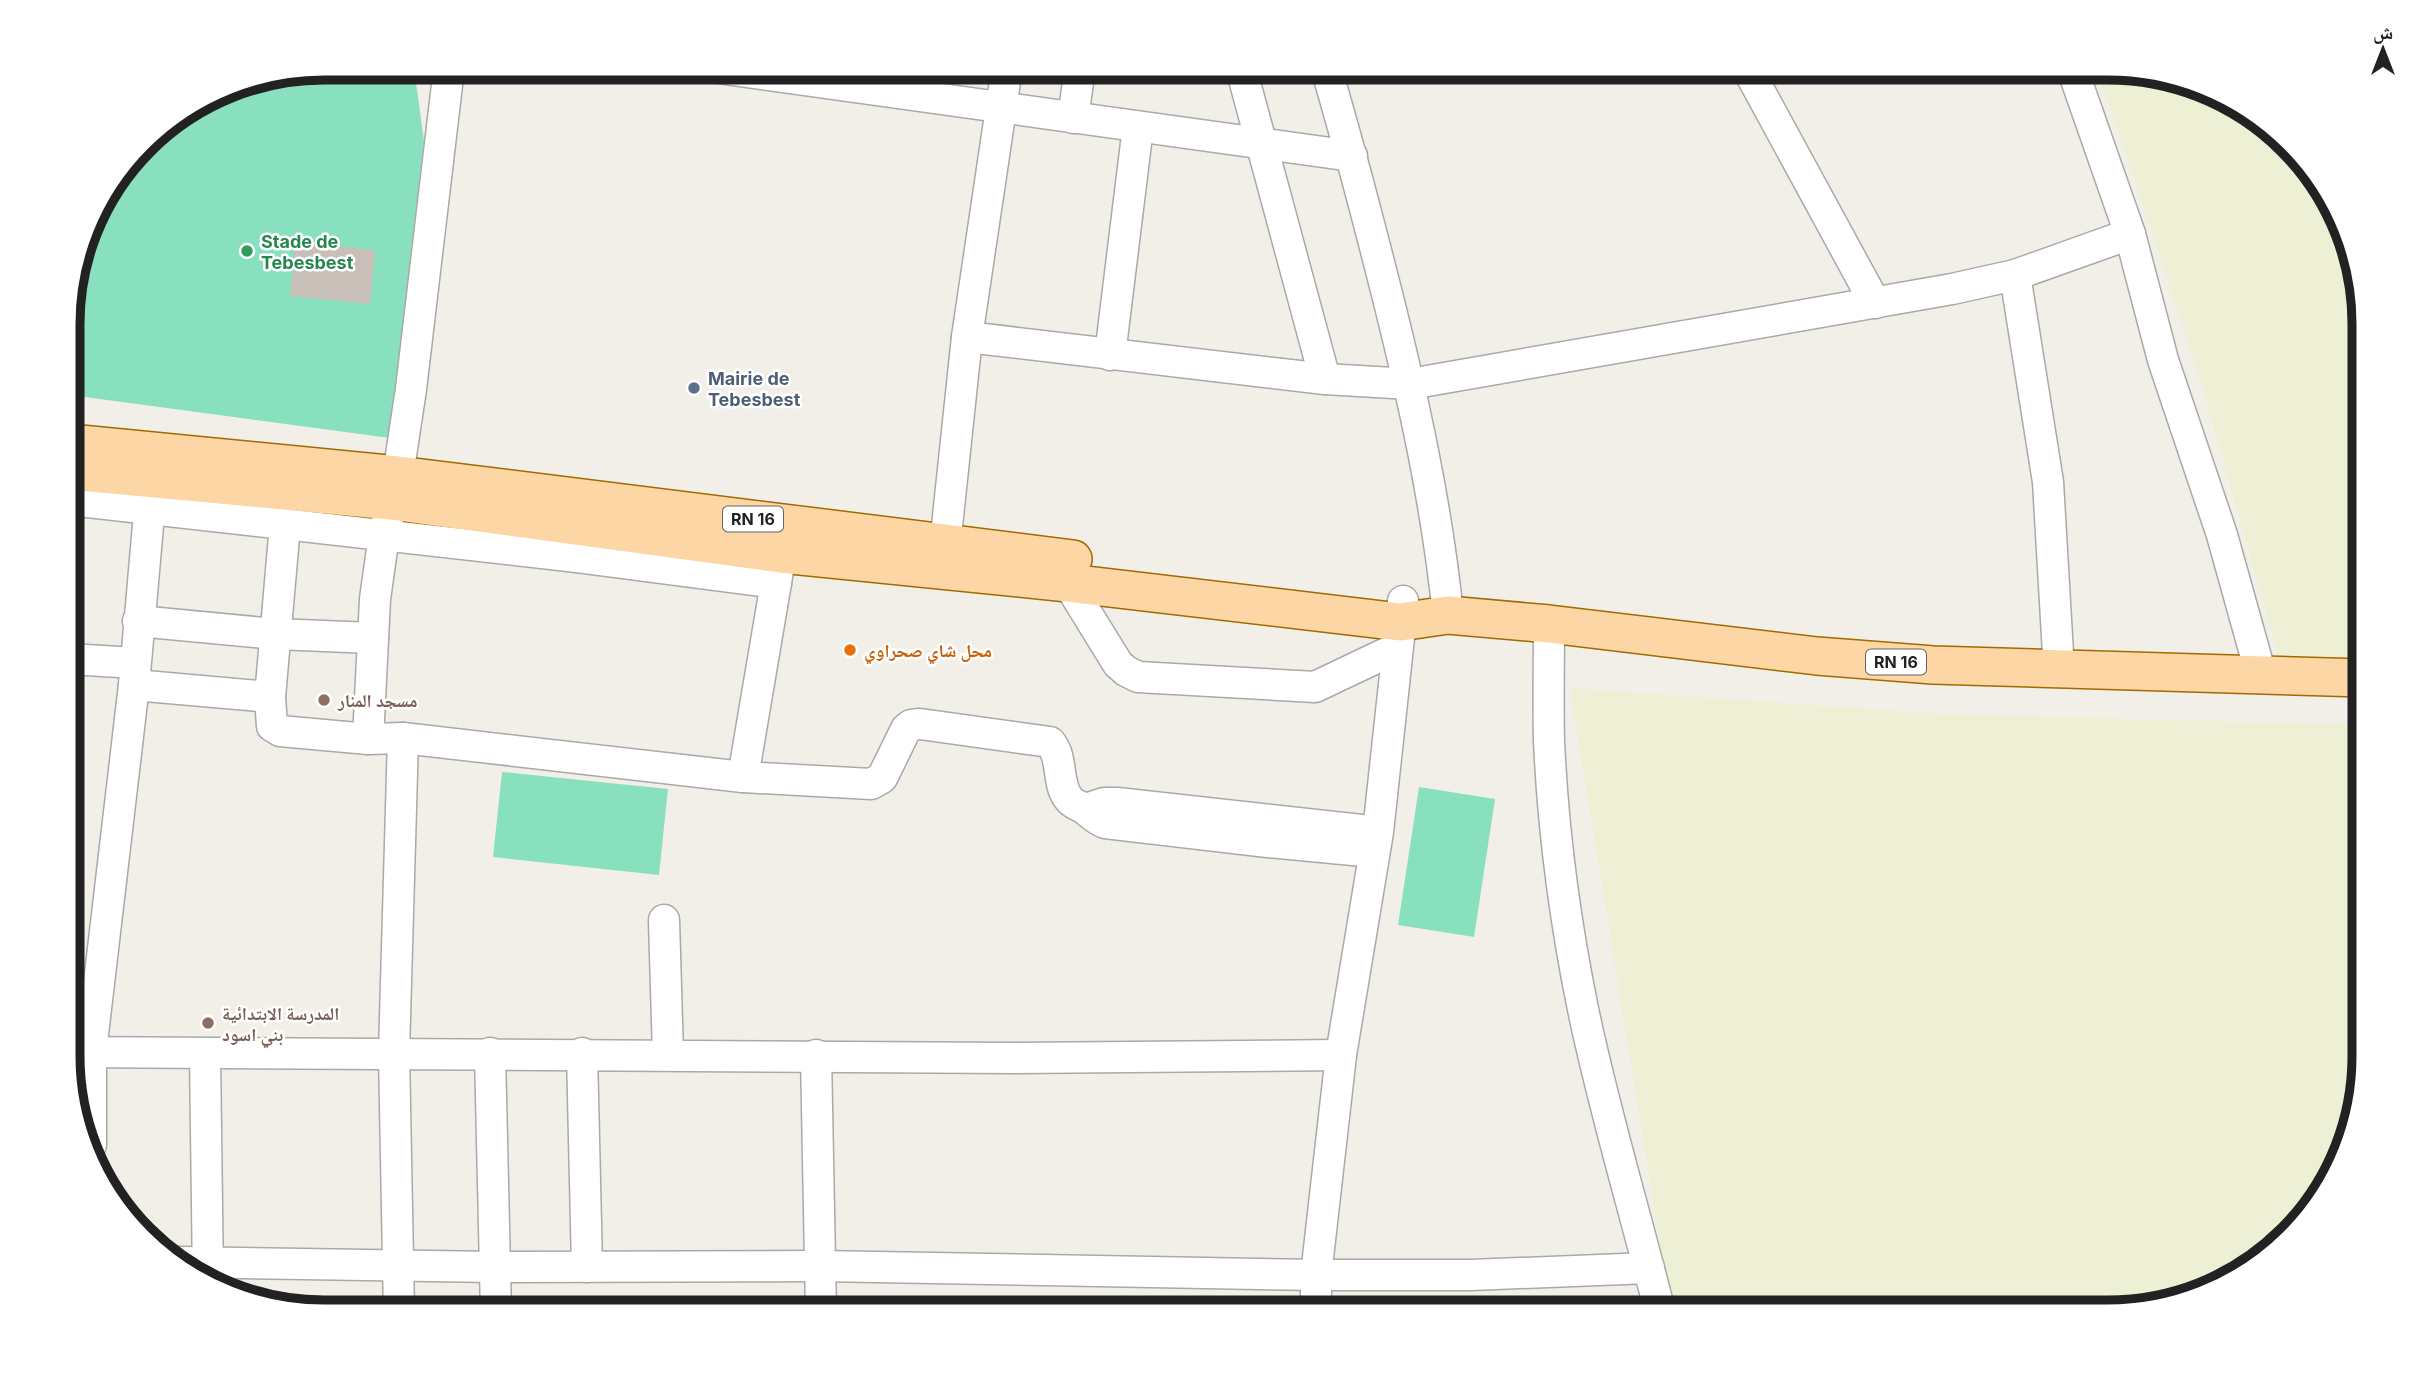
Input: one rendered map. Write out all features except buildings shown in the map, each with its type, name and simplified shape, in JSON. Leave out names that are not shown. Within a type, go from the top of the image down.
[{"type":"main road","name":"RN 16","points":[[80,445],[391,503]]},
{"type":"main road","name":"RN 16","points":[[80,474],[150,494],[544,507],[781,553],[944,557],[1416,620]]},
{"type":"main road","name":"RN 16","points":[[944,557],[1068,583],[1416,620],[1549,624],[1817,656],[2059,671],[2351,678]]},
{"type":"street","points":[[1245,80],[1325,379]]},
{"type":"street","points":[[1316,1300],[1316,1275],[1341,1055],[1416,620],[1439,541],[1410,384],[1352,156],[1330,80]]},
{"type":"street","points":[[1754,80],[1875,303]]},
{"type":"street","points":[[2076,80],[2130,234],[2163,360],[2222,535],[2261,675]]},
{"type":"street","points":[[368,739],[373,638],[424,286],[448,81]]},
{"type":"street","points":[[868,81],[1002,108],[1352,156]]},
{"type":"street","points":[[944,557],[967,337],[1005,81]]},
{"type":"street","points":[[1073,118],[1078,81]]},
{"type":"street","points":[[1110,355],[1138,127]]},
{"type":"street","points":[[967,337],[1325,379],[1410,384],[1875,303],[2015,275],[2130,234]]},
{"type":"street","points":[[2015,275],[2048,482],[2059,671]]},
{"type":"street","points":[[80,499],[150,494],[285,525],[391,503],[781,553],[743,777]]},
{"type":"street","points":[[87,1112],[81,1051],[134,674],[150,494]]},
{"type":"street","points":[[285,525],[270,696],[272,726],[276,730],[368,739],[403,738],[743,777],[871,784],[882,778],[906,729],[920,724],[1050,742],[1058,754],[1064,791],[1068,799],[1086,809],[1104,803],[1117,803],[1376,842]]},
{"type":"street","points":[[1068,583],[1118,664],[1138,677],[1315,687],[1416,620]]},
{"type":"street","points":[[138,621],[275,634],[373,638]]},
{"type":"street","points":[[1549,624],[1549,741],[1568,925],[1596,1068],[1657,1300]]},
{"type":"street","points":[[80,661],[134,674],[270,696]]},
{"type":"street","points":[[399,1300],[394,1053],[403,738]]},
{"type":"street","points":[[664,920],[668,1055]]},
{"type":"street","points":[[81,1051],[1014,1058],[1341,1055]]},
{"type":"street","points":[[490,1053],[495,1300]]},
{"type":"street","points":[[582,1053],[587,1267]]},
{"type":"street","points":[[205,1054],[208,1271]]},
{"type":"street","points":[[816,1055],[820,1300]]},
{"type":"street","points":[[210,1272],[398,1266],[819,1266],[1316,1275],[1471,1275],[1649,1268]]},
{"type":"green space","points":[[2101,80],[2171,89],[2230,113],[2256,131],[2291,164],[2310,189],[2339,246],[2351,309],[2351,671],[2282,669],[2199,376]]},
{"type":"green space","name":"Stade de Tebesbest","points":[[309,81],[416,81],[424,141],[390,438],[80,396],[80,324],[85,277],[93,246],[113,202],[141,164],[164,141],[189,122],[231,99],[277,85]]},
{"type":"green space","points":[[1570,688],[1944,714],[2351,725],[2351,1072],[2347,1104],[2339,1135],[2319,1178],[2301,1205],[2280,1229],[2256,1250],[2230,1268],[2186,1288],[2123,1300],[1669,1300]]},
{"type":"green space","points":[[502,772],[668,789],[659,875],[493,857]]},
{"type":"green space","points":[[1419,787],[1495,799],[1474,937],[1398,925]]},
{"type":"place","name":"Stade de Tebesbest","points":[[247,251]]},
{"type":"place","name":"Mairie de Tebesbest","points":[[694,388]]},
{"type":"place","name":"محل شاي صحراوي","points":[[850,650]]},
{"type":"place","name":"مسجد المنار","points":[[324,700]]},
{"type":"place","name":"المدرسة الابتدائية بني اسود","points":[[208,1023]]}]
